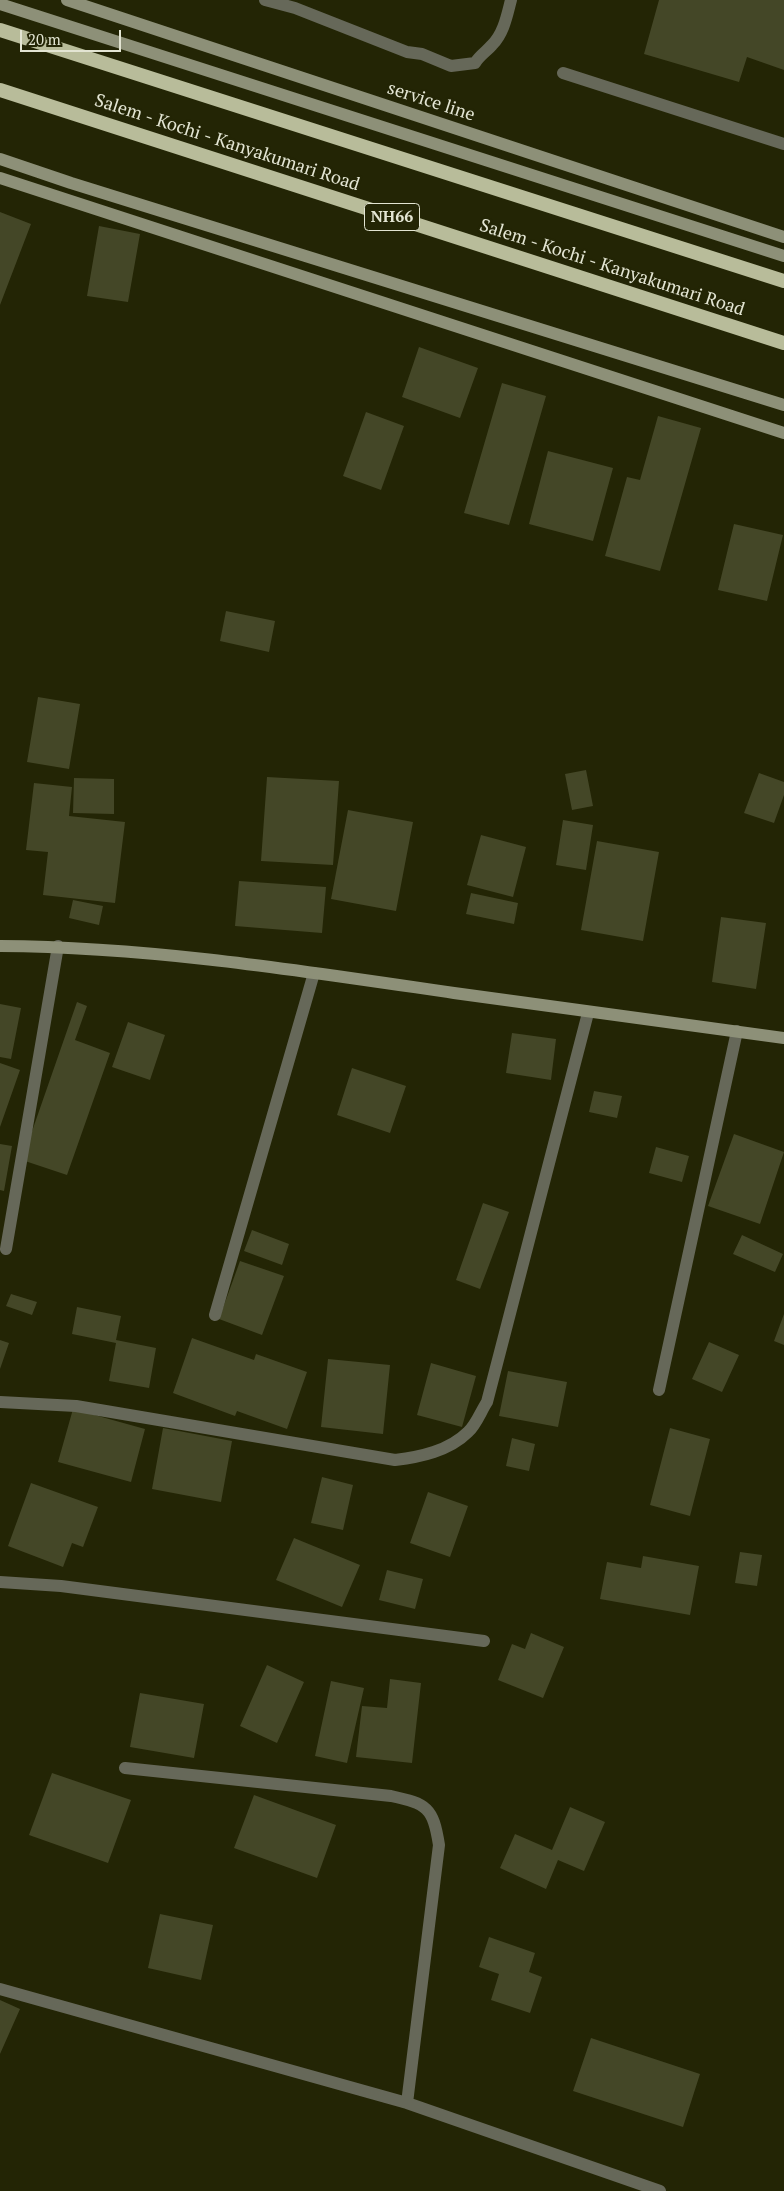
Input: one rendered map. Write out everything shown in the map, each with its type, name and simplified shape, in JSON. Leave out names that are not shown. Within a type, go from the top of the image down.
[{"type":"highway","points":[[0,30],[784,281]]},
{"type":"highway","name":"Salem - Kochi - Kanyakumari Road","points":[[0,90],[784,344]]},
{"type":"main road","name":"service line","points":[[67,0],[784,237]]},
{"type":"main road","points":[[0,4],[784,256]]},
{"type":"main road","points":[[0,159],[71,183],[784,404]]},
{"type":"main road","points":[[0,178],[784,433]]},
{"type":"main road","points":[[0,946],[58,946],[218,960],[588,1013],[784,1038]]},
{"type":"street","points":[[266,0],[295,8],[407,52],[422,54],[455,66],[475,63],[480,54],[493,45],[500,35],[511,0]]},
{"type":"street","points":[[563,73],[784,144]]},
{"type":"street","points":[[6,1249],[58,946]]},
{"type":"street","points":[[216,1315],[314,973]]},
{"type":"street","points":[[0,1402],[76,1406],[395,1460],[422,1457],[446,1446],[468,1432],[487,1402],[588,1013]]},
{"type":"street","points":[[659,1390],[737,1031]]},
{"type":"street","points":[[0,1582],[61,1586],[484,1641]]},
{"type":"street","points":[[126,1768],[391,1796],[410,1800],[427,1808],[435,1821],[439,1844],[407,2103]]},
{"type":"street","points":[[0,1989],[407,2103],[660,2191]]},
{"type":"building","points":[[659,0],[784,0],[784,70],[747,57],[739,82],[644,54]]},
{"type":"building","points":[[0,212],[31,224],[0,305]]},
{"type":"building","points":[[99,226],[140,234],[128,302],[87,296]]},
{"type":"building","points":[[419,347],[478,368],[460,418],[402,397]]},
{"type":"building","points":[[502,383],[546,396],[509,525],[464,513]]},
{"type":"building","points":[[366,412],[404,426],[381,490],[343,476]]},
{"type":"building","points":[[658,416],[701,428],[660,571],[605,556],[627,477],[640,480]]},
{"type":"building","points":[[548,451],[613,468],[593,541],[529,524]]},
{"type":"building","points":[[734,524],[783,535],[767,601],[718,590]]},
{"type":"building","points":[[226,611],[275,621],[269,652],[220,641]]},
{"type":"building","points":[[38,697],[80,704],[69,769],[27,762]]},
{"type":"building","points":[[586,770],[593,806],[572,810],[565,774]]},
{"type":"building","points":[[759,773],[784,782],[784,795],[774,823],[744,813]]},
{"type":"building","points":[[267,777],[339,781],[333,865],[261,861]]},
{"type":"building","points":[[74,778],[114,779],[114,814],[73,813]]},
{"type":"building","points":[[34,783],[72,787],[69,816],[125,822],[115,903],[43,895],[48,852],[26,850]]},
{"type":"building","points":[[348,810],[413,822],[396,911],[331,899]]},
{"type":"building","points":[[563,820],[593,825],[586,870],[556,865]]},
{"type":"building","points":[[481,835],[526,847],[513,897],[467,885]]},
{"type":"building","points":[[597,841],[659,852],[643,941],[581,930]]},
{"type":"building","points":[[239,881],[326,887],[322,933],[235,926]]},
{"type":"building","points":[[471,893],[518,903],[514,924],[466,914]]},
{"type":"building","points":[[73,900],[103,906],[99,925],[69,918]]},
{"type":"building","points":[[721,917],[766,923],[756,989],[712,982]]},
{"type":"building","points":[[77,1002],[87,1006],[75,1040],[110,1053],[67,1175],[22,1160]]},
{"type":"building","points":[[0,1004],[21,1008],[11,1059],[0,1057]]},
{"type":"building","points":[[128,1022],[165,1035],[150,1080],[112,1067]]},
{"type":"building","points":[[512,1033],[556,1039],[551,1080],[506,1073]]},
{"type":"building","points":[[0,1063],[20,1070],[0,1127]]},
{"type":"building","points":[[352,1068],[406,1086],[390,1133],[337,1115]]},
{"type":"building","points":[[594,1091],[622,1096],[617,1118],[589,1112]]},
{"type":"building","points":[[734,1134],[784,1152],[760,1224],[708,1206]]},
{"type":"building","points":[[0,1144],[12,1146],[4,1191],[0,1190]]},
{"type":"building","points":[[656,1147],[689,1156],[682,1182],[649,1173]]},
{"type":"building","points":[[483,1203],[509,1212],[480,1289],[456,1280]]},
{"type":"building","points":[[252,1230],[289,1244],[282,1265],[244,1251]]},
{"type":"building","points":[[742,1235],[783,1254],[775,1272],[733,1254]]},
{"type":"building","points":[[240,1261],[284,1276],[262,1335],[219,1319]]},
{"type":"building","points":[[11,1294],[37,1302],[32,1315],[6,1306]]},
{"type":"building","points":[[77,1307],[121,1316],[116,1340],[156,1348],[149,1388],[109,1381],[116,1343],[72,1334]]},
{"type":"building","points":[[784,1314],[784,1345],[774,1341]]},
{"type":"building","points":[[192,1338],[254,1360],[256,1354],[307,1372],[287,1429],[237,1411],[235,1416],[173,1393]]},
{"type":"building","points":[[0,1340],[9,1343],[0,1369]]},
{"type":"building","points":[[709,1342],[739,1355],[722,1392],[692,1379]]},
{"type":"building","points":[[328,1359],[390,1365],[383,1434],[321,1427]]},
{"type":"building","points":[[431,1363],[476,1376],[462,1427],[417,1415]]},
{"type":"building","points":[[508,1371],[567,1382],[558,1427],[499,1416]]},
{"type":"building","points":[[73,1409],[145,1429],[131,1482],[58,1462]]},
{"type":"building","points":[[163,1428],[232,1441],[221,1502],[152,1489]]},
{"type":"building","points":[[670,1428],[710,1439],[690,1516],[650,1505]]},
{"type":"building","points":[[512,1438],[535,1444],[529,1471],[506,1466]]},
{"type":"building","points":[[322,1477],[353,1485],[343,1530],[311,1523]]},
{"type":"building","points":[[31,1483],[98,1507],[83,1547],[72,1543],[63,1567],[8,1546]]},
{"type":"building","points":[[428,1492],[468,1506],[450,1557],[410,1543]]},
{"type":"building","points":[[294,1538],[360,1565],[342,1607],[276,1580]]},
{"type":"building","points":[[740,1552],[762,1555],[757,1586],[735,1583]]},
{"type":"building","points":[[643,1556],[699,1566],[690,1615],[600,1599],[607,1562],[641,1568]]},
{"type":"building","points":[[387,1570],[423,1579],[415,1609],[379,1600]]},
{"type":"building","points":[[531,1633],[564,1647],[543,1698],[498,1680],[512,1644],[525,1649]]},
{"type":"building","points":[[267,1665],[304,1682],[277,1743],[240,1726]]},
{"type":"building","points":[[390,1679],[421,1683],[412,1763],[356,1757],[362,1706],[387,1708]]},
{"type":"building","points":[[331,1681],[364,1688],[347,1763],[315,1756]]},
{"type":"building","points":[[140,1693],[204,1704],[194,1758],[130,1747]]},
{"type":"building","points":[[52,1773],[131,1800],[108,1863],[29,1835]]},
{"type":"building","points":[[254,1795],[336,1825],[317,1878],[234,1848]]},
{"type":"building","points":[[570,1807],[605,1822],[584,1871],[558,1860],[546,1889],[500,1868],[515,1834],[552,1850]]},
{"type":"building","points":[[160,1914],[213,1925],[201,1980],[148,1968]]},
{"type":"building","points":[[489,1937],[535,1953],[529,1972],[542,1977],[530,2013],[491,2000],[499,1974],[479,1967]]},
{"type":"building","points":[[0,2000],[20,2009],[0,2054]]},
{"type":"building","points":[[591,2038],[700,2074],[683,2127],[573,2091]]}]
